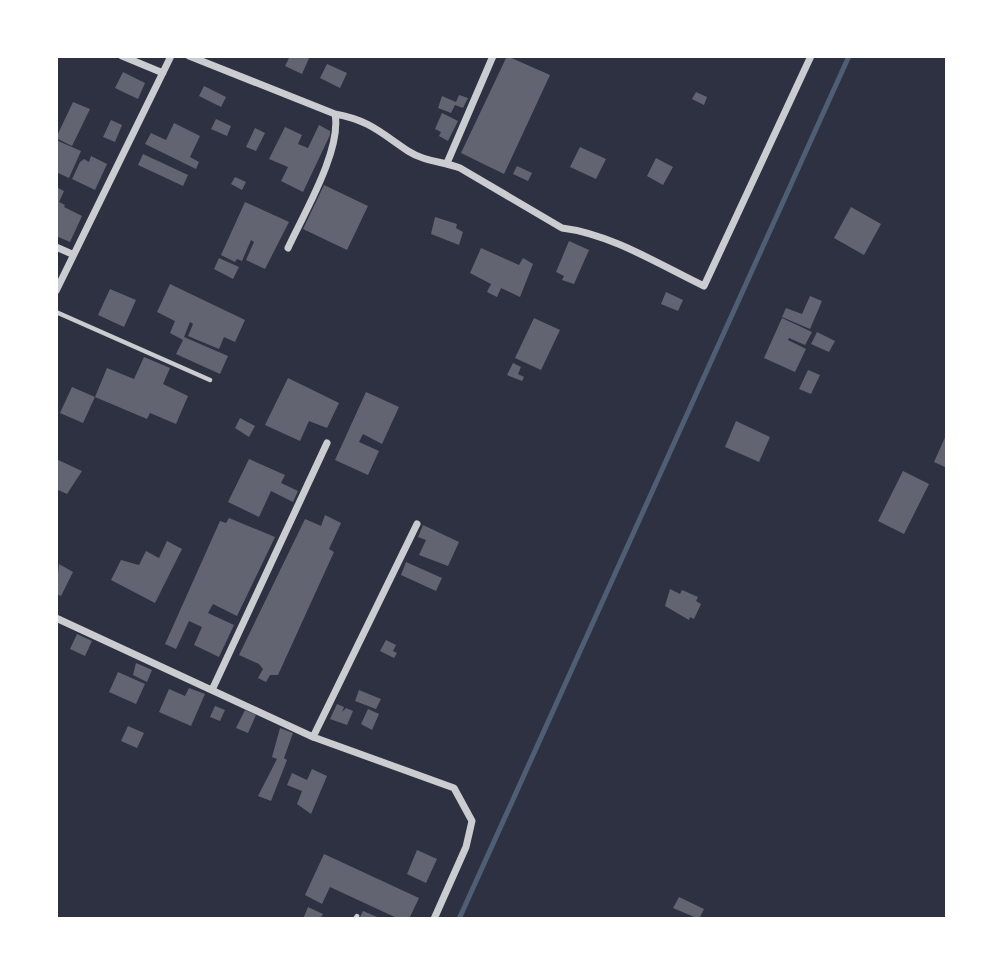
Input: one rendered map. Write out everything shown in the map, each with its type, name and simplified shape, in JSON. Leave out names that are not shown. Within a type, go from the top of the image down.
[{"type":"street","points":[[122,56],[163,73]]},
{"type":"street","points":[[56,291],[171,56]]},
{"type":"street","points":[[189,56],[335,114],[354,117],[392,136],[409,152],[435,164],[447,163],[460,168],[562,228],[579,230],[705,286],[811,56]]},
{"type":"street","points":[[447,163],[494,56]]},
{"type":"street","points":[[288,248],[330,153],[335,135],[335,114]]},
{"type":"street","points":[[56,247],[72,254]]},
{"type":"street","points":[[212,690],[327,443]]},
{"type":"street","points":[[313,737],[417,524]]},
{"type":"street","points":[[56,618],[313,737],[454,788],[472,821],[466,847],[433,919]]},
{"type":"lane","points":[[56,312],[210,380]]},
{"type":"building","points":[[290,56],[310,56],[302,74],[285,66]]},
{"type":"building","points":[[507,56],[550,75],[504,174],[461,153]]},
{"type":"building","points":[[327,64],[347,73],[340,88],[320,78]]},
{"type":"building","points":[[123,72],[145,83],[138,99],[115,88]]},
{"type":"building","points":[[204,86],[226,97],[221,107],[199,96]]},
{"type":"building","points":[[696,92],[707,97],[704,105],[692,99]]},
{"type":"building","points":[[459,95],[468,98],[463,108],[455,105],[451,113],[438,108],[442,96],[456,102]]},
{"type":"building","points":[[73,102],[90,109],[72,146],[56,138]]},
{"type":"building","points":[[442,113],[458,121],[448,141],[439,136],[441,132],[435,129]]},
{"type":"building","points":[[216,119],[231,126],[227,136],[211,129]]},
{"type":"building","points":[[111,120],[122,125],[115,142],[103,137]]},
{"type":"building","points":[[174,123],[200,136],[190,157],[199,162],[196,169],[145,144],[151,133],[166,140]]},
{"type":"building","points":[[319,125],[330,131],[330,135],[303,192],[281,181],[288,167],[269,159],[285,127],[302,135],[298,144],[308,148]]},
{"type":"building","points":[[255,128],[265,133],[256,151],[246,147]]},
{"type":"building","points":[[56,140],[81,151],[69,178],[56,172]]},
{"type":"building","points":[[580,147],[606,159],[596,179],[570,167]]},
{"type":"building","points":[[143,154],[188,175],[183,186],[138,165]]},
{"type":"building","points":[[91,156],[107,164],[95,190],[72,179],[80,162],[84,159],[89,162]]},
{"type":"building","points":[[656,158],[673,167],[663,185],[647,176]]},
{"type":"building","points":[[517,166],[532,173],[528,181],[513,174]]},
{"type":"building","points":[[235,177],[246,182],[242,190],[231,184]]},
{"type":"building","points":[[324,185],[368,206],[347,250],[303,229]]},
{"type":"building","points":[[56,187],[64,191],[59,202],[82,216],[70,242],[56,236]]},
{"type":"building","points":[[245,202],[289,222],[265,269],[246,260],[254,242],[251,240],[242,261],[237,259],[235,262],[221,255]]},
{"type":"building","points":[[851,207],[881,224],[864,255],[834,238]]},
{"type":"building","points":[[435,217],[457,224],[456,228],[463,232],[459,245],[431,234]]},
{"type":"building","points":[[569,241],[589,250],[574,284],[562,280],[564,276],[556,272]]},
{"type":"building","points":[[481,248],[519,265],[523,258],[533,264],[520,297],[501,288],[497,297],[487,292],[491,284],[470,273]]},
{"type":"building","points":[[219,258],[239,267],[233,279],[214,269]]},
{"type":"building","points":[[170,284],[245,320],[235,342],[224,337],[219,349],[188,336],[193,324],[190,322],[184,337],[228,356],[220,374],[176,354],[183,340],[170,333],[175,321],[157,312]]},
{"type":"building","points":[[110,289],[136,300],[124,327],[98,315]]},
{"type":"building","points":[[666,292],[683,300],[678,311],[661,304]]},
{"type":"building","points":[[810,296],[822,301],[810,329],[782,317],[786,308],[802,314]]},
{"type":"building","points":[[534,318],[560,330],[541,370],[515,358]]},
{"type":"building","points":[[782,318],[812,332],[805,345],[789,338],[788,340],[806,349],[795,372],[764,358]]},
{"type":"building","points":[[817,332],[835,341],[829,352],[811,344]]},
{"type":"building","points":[[144,357],[170,368],[163,384],[188,396],[176,424],[150,413],[147,419],[95,397],[107,368],[134,379]]},
{"type":"building","points":[[513,363],[521,367],[518,374],[524,377],[522,381],[507,375]]},
{"type":"building","points":[[808,370],[820,375],[811,394],[799,389]]},
{"type":"building","points":[[288,378],[339,403],[327,428],[309,421],[300,441],[265,425]]},
{"type":"building","points":[[72,387],[95,397],[83,423],[60,413]]},
{"type":"building","points":[[366,392],[399,407],[382,444],[363,434],[359,442],[379,451],[368,475],[335,460]]},
{"type":"building","points":[[240,418],[255,426],[249,437],[235,428]]},
{"type":"building","points":[[736,421],[770,437],[759,462],[725,447]]},
{"type":"building","points":[[947,433],[947,468],[934,462]]},
{"type":"building","points":[[56,459],[82,471],[67,494],[56,489]]},
{"type":"building","points":[[249,459],[285,475],[281,483],[298,491],[293,502],[271,491],[259,517],[228,502]]},
{"type":"building","points":[[903,471],[929,484],[904,534],[878,521]]},
{"type":"building","points":[[325,515],[341,523],[329,549],[334,552],[278,675],[270,675],[266,682],[258,678],[263,669],[259,664],[239,655],[305,519],[321,526]]},
{"type":"building","points":[[229,518],[275,537],[237,616],[213,604],[208,613],[234,625],[219,657],[194,645],[202,627],[189,621],[176,649],[165,644],[220,521],[226,523]]},
{"type":"building","points":[[423,525],[459,542],[448,566],[419,555],[426,540],[418,537]]},
{"type":"building","points":[[167,541],[182,549],[155,603],[111,580],[121,560],[139,565],[146,551],[159,558]]},
{"type":"building","points":[[406,562],[442,578],[436,591],[401,575]]},
{"type":"building","points":[[59,564],[73,572],[61,596],[56,594]]},
{"type":"building","points":[[670,589],[680,594],[682,590],[698,597],[696,601],[701,604],[694,619],[690,617],[689,620],[665,606]]},
{"type":"building","points":[[77,634],[92,641],[85,656],[70,649]]},
{"type":"building","points":[[386,640],[396,645],[393,651],[397,653],[394,658],[380,651]]},
{"type":"building","points":[[136,663],[152,670],[147,682],[133,675]]},
{"type":"building","points":[[118,672],[145,684],[136,704],[109,692]]},
{"type":"building","points":[[189,688],[205,694],[191,726],[159,712],[169,689],[185,696]]},
{"type":"building","points":[[359,690],[381,699],[376,709],[355,701]]},
{"type":"building","points":[[337,704],[344,707],[342,712],[346,708],[353,711],[347,725],[330,719]]},
{"type":"building","points":[[215,706],[225,710],[220,721],[210,717]]},
{"type":"building","points":[[368,709],[379,714],[372,730],[361,724]]},
{"type":"building","points":[[245,710],[256,715],[248,733],[236,728]]},
{"type":"building","points":[[128,726],[144,733],[137,748],[121,741]]},
{"type":"building","points":[[280,728],[293,733],[284,758],[287,760],[271,801],[258,796],[277,759],[272,757]]},
{"type":"building","points":[[312,769],[327,776],[311,814],[297,804],[302,791],[287,785],[292,773],[307,780]]},
{"type":"building","points":[[417,850],[437,859],[426,883],[407,874]]},
{"type":"building","points":[[324,854],[419,898],[409,919],[399,919],[330,887],[322,904],[305,895]]},
{"type":"building","points":[[679,897],[704,909],[699,919],[673,908]]},
{"type":"building","points":[[308,907],[323,914],[320,919],[303,919]]},
{"type":"building","points":[[363,911],[382,919],[359,919]]},
{"type":"waterway","points":[[459,919],[849,56]]}]
